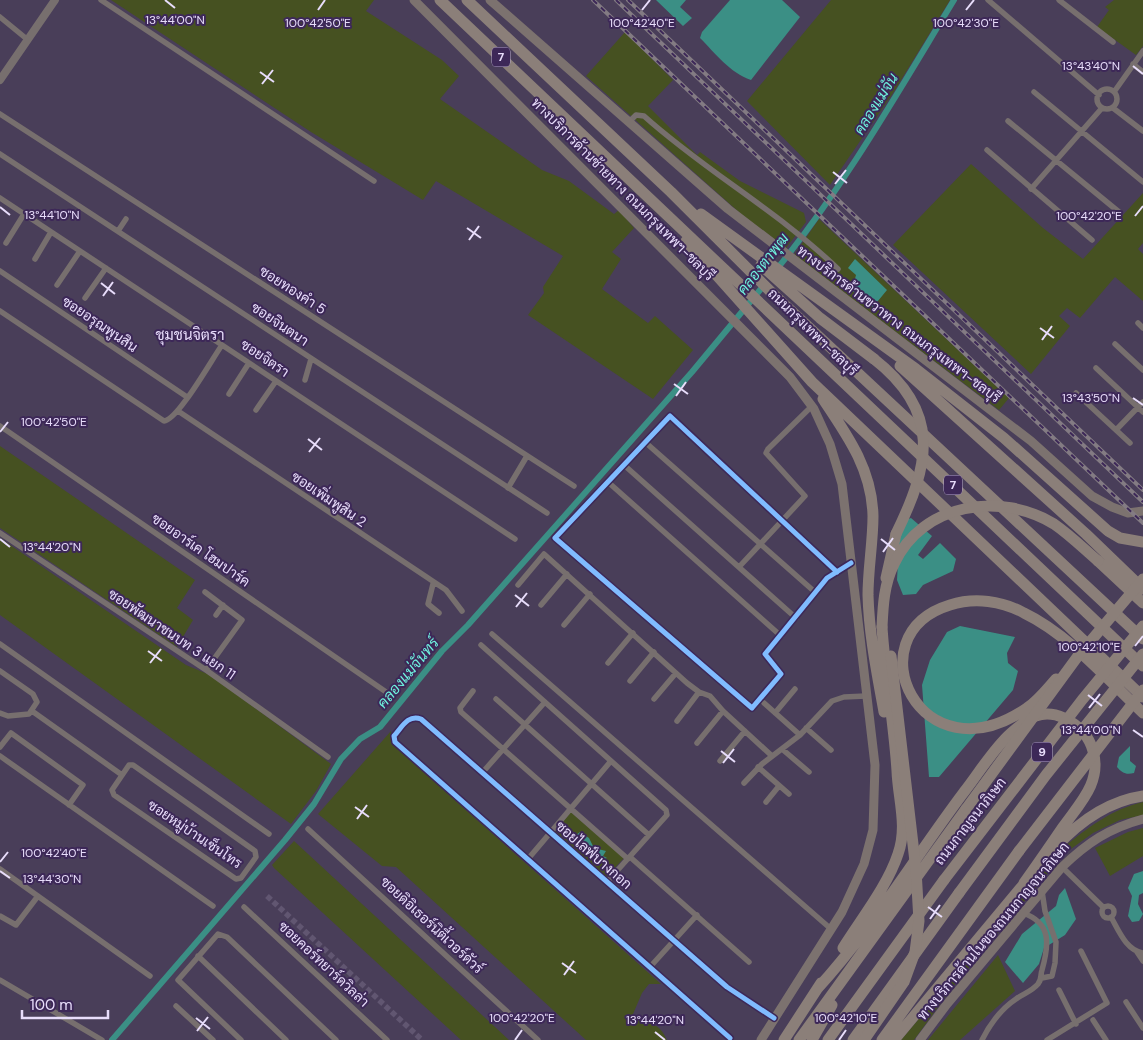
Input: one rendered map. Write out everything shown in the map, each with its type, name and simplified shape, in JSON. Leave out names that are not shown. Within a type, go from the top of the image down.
[{"type":"highway","name":"ถนนกรุงเทพฯ-ชลบุรี","points":[[440,0],[1143,666]]},
{"type":"highway","name":"ถนนกรุงเทพฯ-ชลบุรี","points":[[467,0],[671,192],[762,269],[772,292],[1143,639]]},
{"type":"highway","points":[[671,192],[731,236],[762,269],[783,280],[916,369],[1004,438],[1108,531],[1120,538],[1143,542]]},
{"type":"highway","points":[[655,203],[736,299],[812,382],[1143,697]]},
{"type":"highway","points":[[783,280],[820,318],[897,379],[910,396],[918,414],[923,437],[923,464],[920,477],[892,545],[885,581],[916,870],[919,921],[915,952],[904,982],[864,1040]]},
{"type":"highway","points":[[868,336],[1086,534],[1143,589]]},
{"type":"highway","points":[[812,382],[855,446],[868,484],[873,517],[868,594],[870,630],[892,758],[897,769]]},
{"type":"highway","points":[[784,1040],[884,882],[898,856],[903,827],[896,744],[884,662],[882,628],[886,585],[894,562],[906,546],[921,530],[955,510],[983,505],[1013,507],[1054,524],[1098,561],[1143,603]]},
{"type":"highway","points":[[1143,579],[1078,656],[1028,708],[1006,720],[976,729],[950,727],[932,720],[923,712],[907,688],[903,660],[910,636],[924,619],[943,607],[954,603],[981,600],[1024,612],[1059,635],[1143,713]]},
{"type":"highway","name":"ถนนกาญจนาภิเษก","points":[[828,1040],[944,880],[1082,700],[1143,626]]},
{"type":"highway","name":"9","points":[[853,1040],[1046,775],[1143,654]]},
{"type":"highway","points":[[799,1040],[1078,656]]},
{"type":"highway","points":[[882,1040],[1019,851],[1143,690]]},
{"type":"highway","points":[[817,989],[839,965],[943,820],[1008,735],[1024,722],[1038,715],[1051,712],[1073,723],[1088,737],[1096,763],[1095,774],[1084,799],[1024,883]]},
{"type":"highway","points":[[894,1040],[1024,883],[1079,825],[1116,804],[1143,796]]},
{"type":"highway","points":[[812,1040],[850,968]]},
{"type":"main road","name":"ทางบริการด้านซ้ายทาง ถนนกรุงเทพฯ-ชลบุรี","points":[[414,0],[790,377],[812,406],[830,444],[842,484],[875,765],[873,830],[864,864],[842,912],[761,1040]]},
{"type":"main road","name":"ทางบริการด้านขวาทาง ถนนกรุงเทพฯ-ชลบุรี","points":[[490,0],[728,209],[778,250],[1031,441],[1092,496],[1128,513],[1143,511]]},
{"type":"main road","name":"ทางบริการด้านในของถนนกาญจนาภิเษก","points":[[920,1040],[947,1004],[1023,913],[1062,867],[1082,847],[1099,835],[1120,825],[1143,819]]},
{"type":"street","points":[[0,80],[55,0]]},
{"type":"street","points":[[101,0],[374,181]]},
{"type":"street","points":[[988,0],[1099,95]]},
{"type":"street","points":[[1059,0],[1113,42]]},
{"type":"street","points":[[0,17],[28,40]]},
{"type":"street","points":[[1114,92],[1143,51]]},
{"type":"street","points":[[1133,64],[1143,72]]},
{"type":"street","points":[[1102,108],[1098,103],[1099,95],[1106,90],[1114,92]]},
{"type":"street","points":[[1034,92],[1143,182]]},
{"type":"street","points":[[1113,108],[1117,100],[1114,92]]},
{"type":"street","points":[[1031,189],[1102,108],[1113,108],[1143,131]]},
{"type":"street","name":"ซอยทองคำ 5","points":[[0,114],[574,486]]},
{"type":"street","points":[[629,122],[636,115],[644,116],[696,160],[793,230],[838,268]]},
{"type":"street","points":[[1008,121],[1119,212]]},
{"type":"street","points":[[987,150],[1092,240]]},
{"type":"street","name":"ซอยจินตนา","points":[[0,154],[546,513]]},
{"type":"street","name":"ซอยจิตรา","points":[[0,198],[515,539]]},
{"type":"street","points":[[6,243],[24,214]]},
{"type":"street","points":[[118,231],[126,219]]},
{"type":"street","points":[[34,259],[51,232]]},
{"type":"street","points":[[57,285],[80,251]]},
{"type":"street","points":[[85,298],[106,268]]},
{"type":"street","name":"ซอยอรุณพูนสิน","points":[[0,271],[187,397]]},
{"type":"street","points":[[0,311],[160,419],[167,421],[178,411],[222,345]]},
{"type":"street","points":[[1138,323],[1143,328]]},
{"type":"street","points":[[1115,344],[1143,370]]},
{"type":"street","points":[[305,380],[311,359]]},
{"type":"street","points":[[229,394],[249,363]]},
{"type":"street","points":[[1096,368],[1143,412]]},
{"type":"street","points":[[256,410],[276,381]]},
{"type":"street","points":[[1076,393],[1130,443]]},
{"type":"street","points":[[1116,430],[1143,402]]},
{"type":"street","points":[[739,567],[802,499],[805,493],[766,454],[768,449],[812,406]]},
{"type":"street","name":"ซอยเพิ่มพูสิน 2","points":[[178,411],[433,584],[446,590],[462,611]]},
{"type":"street","points":[[837,572],[670,416],[556,538],[752,708],[781,674],[765,654],[827,578],[837,572],[851,563]]},
{"type":"street","name":"ซอยอาร์เค โฮมปาร์ค","points":[[0,426],[389,694]]},
{"type":"street","points":[[646,442],[816,593]]},
{"type":"street","points":[[508,488],[527,456]]},
{"type":"street","points":[[624,465],[796,618]]},
{"type":"street","points":[[608,482],[780,636]]},
{"type":"street","name":"ซอยพัฒนาชนบท 3 แยก 11","points":[[0,533],[206,670],[328,757]]},
{"type":"street","points":[[518,585],[544,554],[676,673],[699,692],[710,696],[723,711],[772,756]]},
{"type":"street","points":[[541,605],[567,574]]},
{"type":"street","points":[[433,584],[428,604],[439,613]]},
{"type":"street","points":[[205,592],[242,620],[206,670]]},
{"type":"street","points":[[564,625],[590,594]]},
{"type":"street","points":[[216,615],[223,605]]},
{"type":"street","points":[[608,663],[633,633]]},
{"type":"street","points":[[492,634],[831,929]]},
{"type":"street","points":[[0,644],[269,834]]},
{"type":"street","points":[[481,645],[666,810],[666,815],[607,882]]},
{"type":"street","points":[[630,681],[654,652]]},
{"type":"street","points":[[0,670],[37,698],[29,714],[8,716],[0,713]]},
{"type":"street","points":[[654,699],[676,673]]},
{"type":"street","points":[[774,713],[795,689]]},
{"type":"street","points":[[473,691],[460,710],[749,962]]},
{"type":"street","points":[[677,721],[699,692]]},
{"type":"street","points":[[744,783],[758,767],[800,735],[832,701],[844,697],[866,696]]},
{"type":"street","points":[[496,699],[649,835]]},
{"type":"street","points":[[482,773],[545,702]]},
{"type":"street","points":[[764,703],[800,735]]},
{"type":"street","points":[[32,711],[122,775]]},
{"type":"street","points":[[697,742],[723,711]]},
{"type":"street","name":"ซอยไลฟ์บางกอก","points":[[528,859],[395,742],[394,736],[412,717],[421,720],[675,940],[727,988],[774,1018]]},
{"type":"street","points":[[806,728],[831,750]]},
{"type":"street","points":[[720,761],[746,731]]},
{"type":"street","points":[[69,805],[83,785],[11,733],[0,748],[0,756],[69,805],[213,906]]},
{"type":"street","points":[[782,749],[809,772]]},
{"type":"street","points":[[611,761],[528,859],[730,1038]]},
{"type":"street","name":"ซอยหมู่บ้านเซ็นโทร","points":[[129,765],[133,765],[255,851],[256,857],[241,878],[236,879],[114,795],[112,790],[122,775],[129,765]]},
{"type":"street","points":[[758,767],[789,794]]},
{"type":"street","points":[[766,802],[780,786]]},
{"type":"street","name":"ซอยดิอิเธอร์นิตี้เวอร์ดัวร์","points":[[308,829],[538,1040]]},
{"type":"street","points":[[1062,867],[1103,908]]},
{"type":"street","points":[[0,869],[150,976]]},
{"type":"street","points":[[1042,891],[1056,942],[1054,973],[1049,978],[1042,978]]},
{"type":"street","points":[[0,916],[16,925],[38,896]]},
{"type":"street","points":[[1103,908],[1106,905],[1112,907],[1114,913],[1110,918]]},
{"type":"street","name":"ซอยคอร์ทยาร์ดวิลล่า","points":[[244,907],[387,1040]]},
{"type":"street","points":[[1103,908],[1102,916],[1110,918],[1126,943],[1140,952],[1143,961]]},
{"type":"street","points":[[982,1040],[1001,1012],[1016,998],[1034,988],[1042,978],[1048,946],[1045,932],[1037,919],[1023,913]]},
{"type":"street","points":[[650,967],[697,916]]},
{"type":"street","points":[[241,1040],[178,980],[215,936],[223,934],[336,1040]]},
{"type":"street","points":[[1047,1040],[1076,1024],[1107,1003],[1081,951]]},
{"type":"street","points":[[198,956],[286,1040]]},
{"type":"street","points":[[1,984],[102,1040]]},
{"type":"street","points":[[1059,990],[1076,1024]]},
{"type":"street","points":[[1126,1002],[1143,1028]]},
{"type":"street","points":[[176,1006],[213,1040]]},
{"type":"street","points":[[1093,1020],[1106,1040]]},
{"type":"shaded area","points":[[111,0],[374,0],[366,11],[442,60],[459,76],[440,99],[542,170],[569,181],[614,214],[619,210],[634,228],[612,252],[621,259],[602,289],[648,323],[655,316],[693,350],[653,399],[528,315],[544,293],[543,287],[563,256],[436,181],[423,200],[311,132]]},
{"type":"shaded area","points":[[656,0],[686,0],[680,7],[692,18],[683,26]]},
{"type":"shaded area","points":[[730,0],[782,0],[800,17],[751,80],[736,73],[700,38],[702,32]]},
{"type":"shaded area","points":[[831,0],[950,0],[893,93],[830,185],[747,101]]},
{"type":"shaded area","points":[[1114,0],[1143,0],[1143,46],[1136,55],[1097,27],[1109,10],[1105,7]]},
{"type":"shaded area","points":[[625,32],[673,80],[648,106],[697,155],[700,152],[740,181],[804,213],[806,222],[786,248],[741,214],[586,76]]},
{"type":"shaded area","points":[[971,164],[1043,228],[1083,259],[1143,193],[1143,243],[1138,249],[1143,254],[1143,301],[1115,277],[1080,318],[1067,308],[1059,316],[1070,326],[1031,374],[893,245]]},
{"type":"shaded area","points":[[819,219],[1009,398],[999,410],[794,255]]},
{"type":"shaded area","points":[[855,259],[887,290],[873,307],[860,299],[852,290],[856,275],[848,268]]},
{"type":"shaded area","points":[[0,446],[195,580],[177,608],[193,620],[177,647],[0,528]]},
{"type":"shaded area","points":[[911,518],[932,536],[918,555],[923,559],[940,543],[956,559],[953,571],[923,585],[916,594],[903,595],[897,580],[900,522]]},
{"type":"shaded area","points":[[0,538],[186,665],[210,675],[331,764],[316,791],[291,824],[0,615]]},
{"type":"shaded area","points":[[960,626],[1015,637],[1007,653],[1008,663],[1018,671],[1013,690],[939,777],[929,777],[922,685],[930,660],[947,632]]},
{"type":"shaded area","points":[[391,731],[393,745],[661,984],[649,984],[642,993],[633,1014],[657,1026],[667,1040],[586,1040],[396,867],[382,866],[318,814]]},
{"type":"shaded area","points":[[1130,746],[1130,761],[1136,766],[1134,773],[1126,774],[1117,767],[1119,757]]},
{"type":"shaded area","points":[[1143,802],[1143,815],[1120,820],[1093,833],[1064,854],[952,988],[914,1040],[901,1040],[1063,848],[1110,814]]},
{"type":"shaded area","points":[[571,812],[624,858],[606,877],[555,831]]},
{"type":"shaded area","points":[[1143,828],[1143,856],[1110,876],[1095,848],[1128,832]]},
{"type":"shaded area","points":[[580,832],[589,838],[594,848],[606,851],[603,856],[607,858],[604,859],[595,855],[576,835]]},
{"type":"shaded area","points":[[294,841],[509,1040],[461,1040],[274,868],[272,865]]},
{"type":"shaded area","points":[[1143,871],[1143,893],[1139,895],[1138,904],[1143,914],[1139,921],[1132,922],[1128,916],[1132,896],[1128,888],[1134,874]]},
{"type":"shaded area","points":[[1065,888],[1076,919],[1065,935],[1044,948],[1039,964],[1023,983],[1005,962],[1022,934],[1056,906],[1059,895]]},
{"type":"shaded area","points":[[998,955],[1015,991],[960,1040],[928,1040]]},
{"type":"waterway","name":"คลองแม่จัน","points":[[776,270],[825,206],[891,104],[954,0]]},
{"type":"waterway","name":"คลองแม่จันทร์","points":[[112,1040],[285,840],[314,804],[341,759],[360,739],[380,727],[442,651],[468,625],[692,372],[765,284]]},
{"type":"tunnel","points":[[267,896],[422,1040]]},
{"type":"railway","points":[[593,0],[1143,523]]},
{"type":"railway","points":[[616,0],[1143,502]]},
{"type":"railway","points":[[628,0],[1143,490]]},
{"type":"cycle path","points":[[837,572],[670,416],[555,538],[752,708],[781,674],[765,654],[827,578],[851,563]]},
{"type":"cycle path","points":[[730,1038],[395,742],[394,736],[403,725],[412,718],[421,719],[727,987],[774,1018]]},
{"type":"district","name":"ชุมชนจิตรา","points":[[190,335]]},
{"type":"water label","name":"คลองตาพุฒ","points":[[763,264]]}]
